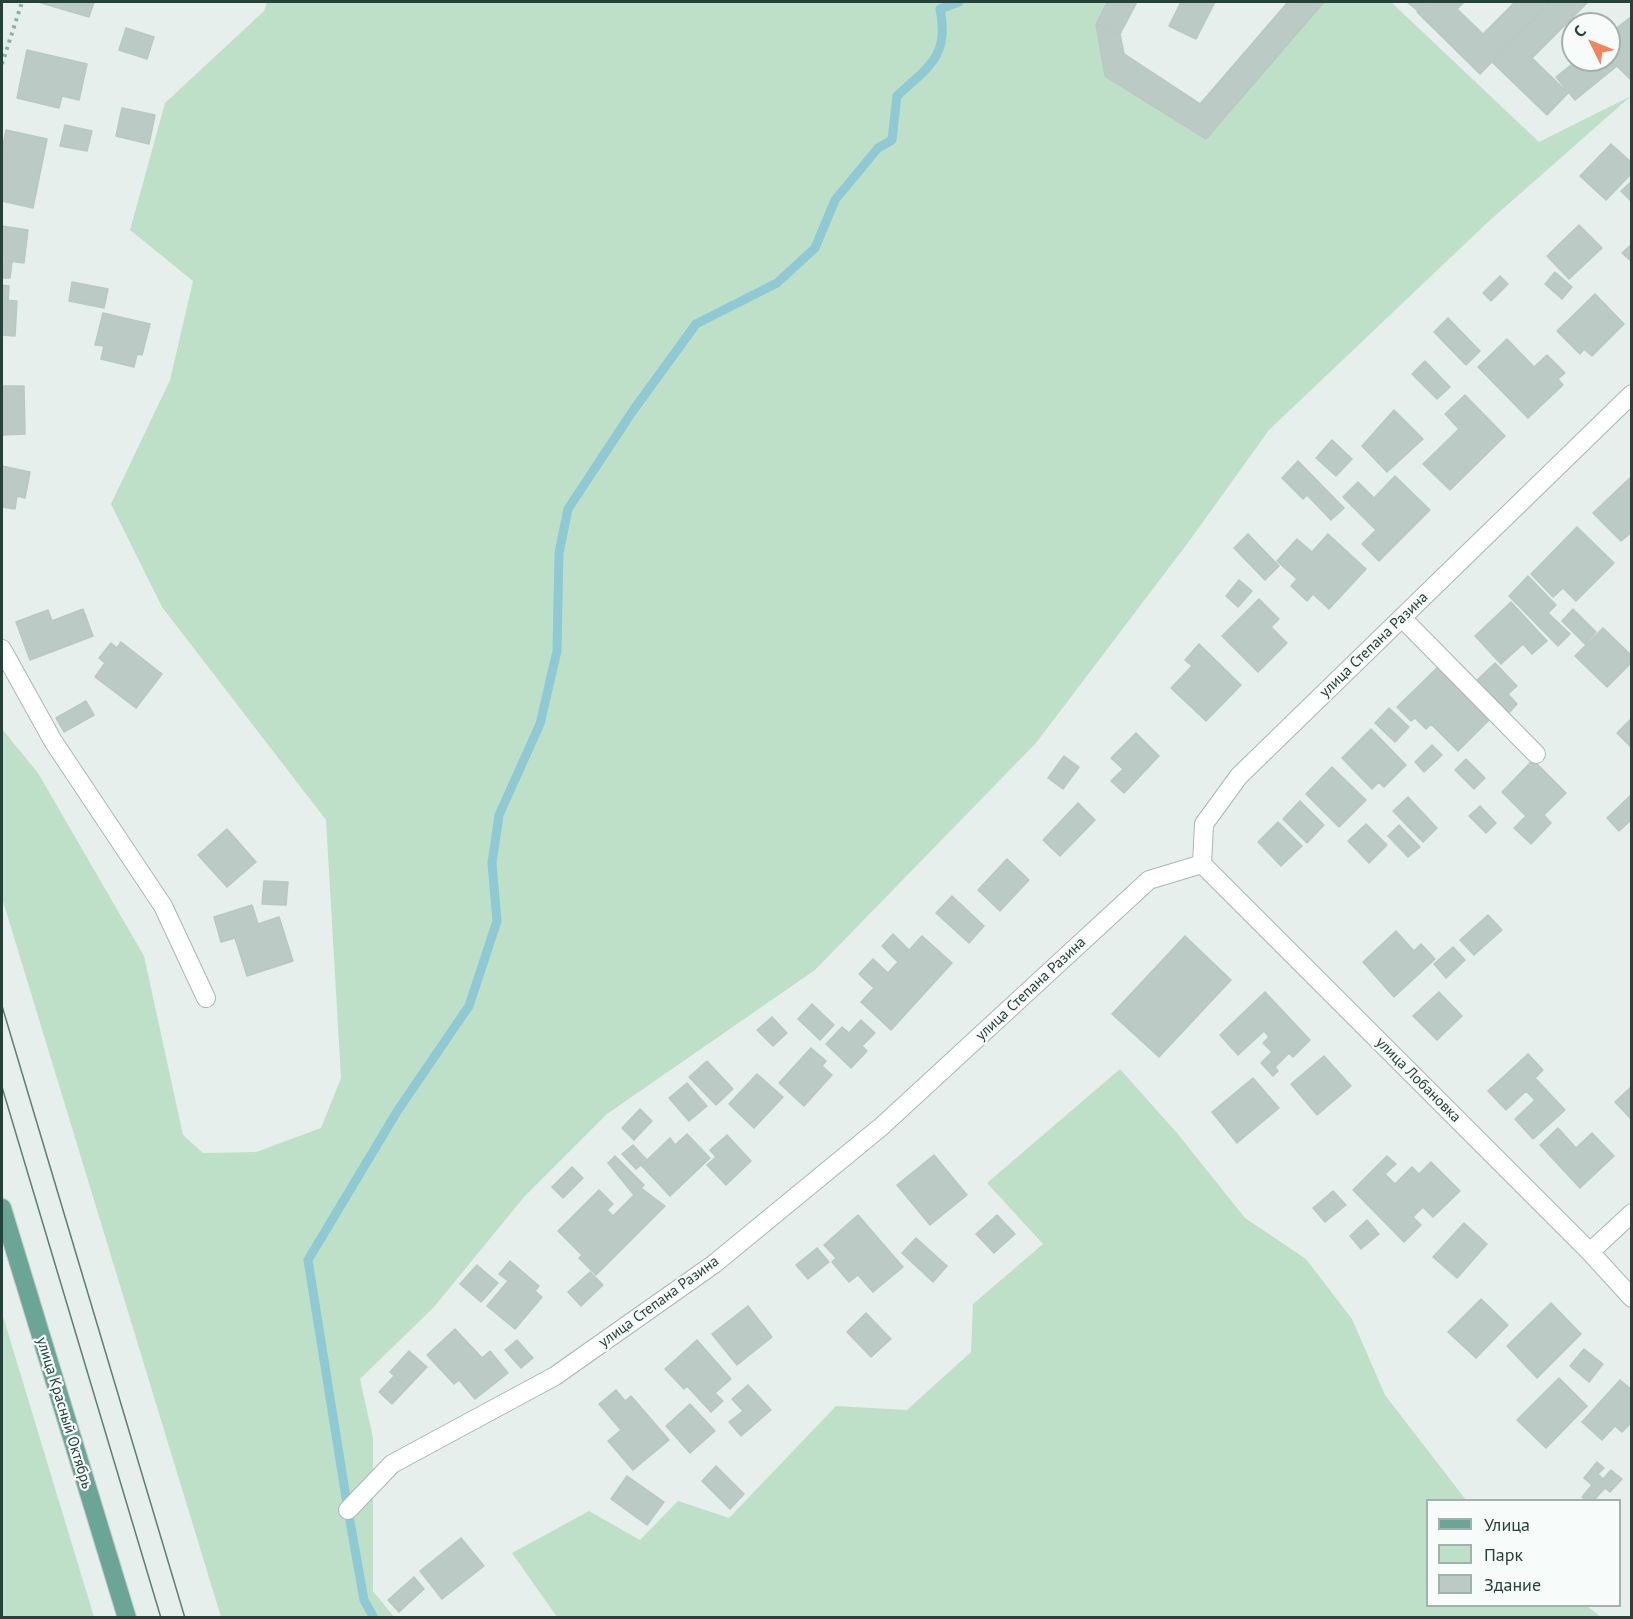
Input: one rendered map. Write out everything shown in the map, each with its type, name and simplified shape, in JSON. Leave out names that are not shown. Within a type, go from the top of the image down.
[{"type":"main road","name":"улица Красный Октябрь","points":[[2,1208],[127,1617]]},
{"type":"street","name":"улица Степана Разина","points":[[348,1510],[392,1464],[555,1376],[714,1264],[882,1126],[1149,880],[1203,864],[1204,824],[1239,776],[1632,394]]},
{"type":"street","points":[[1402,618],[1536,754]]},
{"type":"street","points":[[2,649],[53,741],[163,906],[206,998]]},
{"type":"street","name":"улица Лобановка","points":[[1203,864],[1590,1252],[1632,1298]]},
{"type":"street","points":[[1590,1252],[1632,1214]]},
{"type":"path","points":[[2,64],[22,2]]},
{"type":"green space","points":[[267,2],[1106,2],[1096,23],[1105,76],[1206,139],[1324,2],[1391,2],[1539,142],[1631,96],[1488,222],[1269,430],[1190,540],[1036,743],[815,970],[607,1114],[524,1197],[434,1307],[360,1379],[373,1438],[373,1591],[394,1617],[221,1617],[2,898],[2,729],[38,773],[144,956],[183,1135],[203,1153],[256,1152],[321,1128],[341,1078],[326,820],[162,607],[111,504],[170,380],[193,281],[130,230],[165,103],[264,11]]},
{"type":"green space","points":[[1120,1069],[1177,1133],[1245,1218],[1306,1259],[1352,1319],[1385,1395],[1465,1499],[1426,1499],[1426,1607],[1588,1607],[1601,1617],[557,1617],[512,1553],[589,1511],[640,1540],[678,1501],[729,1518],[836,1406],[907,1410],[971,1352],[973,1304],[1043,1244],[987,1183]]},
{"type":"green space","points":[[2,1313],[94,1617],[2,1617]]},
{"type":"building","points":[[38,2],[94,2],[89,17]]},
{"type":"building","points":[[1107,2],[1137,2],[1120,34],[1096,24]]},
{"type":"building","points":[[1181,2],[1215,2],[1196,39],[1169,26]]},
{"type":"building","points":[[1288,2],[1324,2],[1206,139],[1105,76],[1096,24],[1120,34],[1124,54],[1200,104]]},
{"type":"building","points":[[1407,2],[1427,2],[1418,11]]},
{"type":"building","points":[[1427,2],[1464,2],[1457,9],[1483,34],[1515,2],[1551,2],[1480,74],[1417,12]]},
{"type":"building","points":[[1551,2],[1588,2],[1578,12],[1561,12],[1561,29],[1532,58],[1568,93],[1547,115],[1492,62]]},
{"type":"building","points":[[1632,16],[1632,81],[1621,70],[1621,25]]},
{"type":"building","points":[[126,28],[154,37],[147,59],[119,50]]},
{"type":"building","points":[[27,50],[87,64],[79,100],[62,96],[59,108],[17,98]]},
{"type":"building","points":[[1562,72],[1610,72],[1575,100],[1556,77]]},
{"type":"building","points":[[122,108],[155,115],[149,144],[116,136]]},
{"type":"building","points":[[65,125],[92,131],[87,151],[60,146]]},
{"type":"building","points":[[6,130],[47,139],[33,208],[2,201],[2,151]]},
{"type":"building","points":[[1611,144],[1632,163],[1632,173],[1606,200],[1580,176]]},
{"type":"building","points":[[1632,183],[1632,202],[1621,191]]},
{"type":"building","points":[[1579,225],[1602,248],[1569,279],[1547,256]]},
{"type":"building","points":[[2,226],[28,230],[24,263],[2,260]]},
{"type":"building","points":[[1632,244],[1632,262],[1622,253]]},
{"type":"building","points":[[2,261],[12,262],[10,278],[2,278]]},
{"type":"building","points":[[1555,272],[1572,287],[1562,299],[1545,284]]},
{"type":"building","points":[[1500,276],[1508,284],[1491,301],[1483,293]]},
{"type":"building","points":[[72,282],[108,289],[104,308],[69,301]]},
{"type":"building","points":[[2,285],[9,286],[8,301],[2,300]]},
{"type":"building","points":[[1595,294],[1624,324],[1592,356],[1584,349],[1580,354],[1557,331]]},
{"type":"building","points":[[2,300],[17,301],[15,336],[2,335]]},
{"type":"building","points":[[103,313],[150,324],[142,355],[137,354],[134,367],[101,359],[104,346],[95,345]]},
{"type":"building","points":[[1448,318],[1480,351],[1466,365],[1434,332]]},
{"type":"building","points":[[1507,339],[1534,367],[1547,355],[1565,373],[1558,379],[1563,385],[1528,418],[1478,367]]},
{"type":"building","points":[[1425,361],[1450,387],[1437,399],[1412,374]]},
{"type":"building","points":[[2,386],[24,386],[25,434],[2,435]]},
{"type":"building","points":[[1465,395],[1505,436],[1450,490],[1423,464],[1459,429],[1445,414]]},
{"type":"building","points":[[1394,410],[1423,439],[1387,472],[1362,446]]},
{"type":"building","points":[[1332,440],[1352,459],[1336,476],[1316,458]]},
{"type":"building","points":[[1298,461],[1344,508],[1331,520],[1307,495],[1303,499],[1282,478]]},
{"type":"building","points":[[2,466],[30,472],[25,498],[17,496],[15,509],[2,507]]},
{"type":"building","points":[[1395,476],[1430,510],[1379,561],[1362,544],[1376,530],[1343,497],[1358,482],[1374,498]]},
{"type":"building","points":[[1632,476],[1632,532],[1621,541],[1593,513]]},
{"type":"building","points":[[1577,527],[1614,563],[1576,601],[1563,588],[1553,597],[1531,574]]},
{"type":"building","points":[[1248,534],[1279,566],[1265,580],[1234,548]]},
{"type":"building","points":[[1328,534],[1366,569],[1329,609],[1313,594],[1307,601],[1291,586],[1297,579],[1277,561],[1297,539],[1312,552]]},
{"type":"building","points":[[1528,576],[1556,605],[1548,613],[1570,634],[1558,646],[1509,596]]},
{"type":"building","points":[[1239,580],[1252,591],[1238,607],[1226,596]]},
{"type":"building","points":[[1259,599],[1279,619],[1271,627],[1287,643],[1258,672],[1222,636]]},
{"type":"building","points":[[1511,602],[1547,641],[1532,654],[1523,644],[1501,664],[1475,636]]},
{"type":"building","points":[[83,609],[93,636],[30,660],[16,622],[48,610],[52,621]]},
{"type":"building","points":[[1573,609],[1596,632],[1585,644],[1562,621]]},
{"type":"building","points":[[1603,628],[1632,656],[1632,662],[1607,687],[1575,656]]},
{"type":"building","points":[[121,642],[162,674],[136,708],[95,677],[105,663],[99,658],[111,643],[117,648]]},
{"type":"building","points":[[1199,644],[1241,685],[1206,721],[1171,688],[1192,666],[1185,660]]},
{"type":"building","points":[[1495,663],[1517,686],[1508,694],[1517,704],[1506,716],[1474,683]]},
{"type":"building","points":[[1441,664],[1492,717],[1458,751],[1431,724],[1426,729],[1415,718],[1411,721],[1397,707]]},
{"type":"building","points":[[86,701],[94,715],[64,732],[56,718]]},
{"type":"building","points":[[1389,708],[1409,727],[1395,742],[1375,723]]},
{"type":"building","points":[[1632,718],[1632,748],[1617,733]]},
{"type":"building","points":[[1371,729],[1406,765],[1384,787],[1379,782],[1372,789],[1342,758]]},
{"type":"building","points":[[1136,733],[1159,756],[1124,793],[1111,781],[1123,769],[1111,758]]},
{"type":"building","points":[[1432,745],[1442,755],[1424,772],[1415,762]]},
{"type":"building","points":[[1064,756],[1079,767],[1063,789],[1048,778]]},
{"type":"building","points":[[1466,759],[1485,778],[1474,789],[1455,770]]},
{"type":"building","points":[[1533,760],[1566,793],[1544,815],[1551,823],[1531,844],[1514,828],[1526,816],[1502,792]]},
{"type":"building","points":[[1332,767],[1366,800],[1339,827],[1306,794]]},
{"type":"building","points":[[1632,794],[1632,823],[1630,821],[1619,831],[1607,818]]},
{"type":"building","points":[[1408,797],[1437,828],[1423,842],[1393,811]]},
{"type":"building","points":[[1300,801],[1324,825],[1307,843],[1283,819]]},
{"type":"building","points":[[1078,803],[1095,820],[1060,856],[1043,840]]},
{"type":"building","points":[[1480,806],[1496,823],[1486,833],[1469,816]]},
{"type":"building","points":[[1278,822],[1302,846],[1281,866],[1258,842]]},
{"type":"building","points":[[1366,824],[1387,845],[1369,863],[1348,841]]},
{"type":"building","points":[[1399,825],[1420,847],[1408,857],[1388,836]]},
{"type":"building","points":[[227,829],[256,862],[227,887],[198,855]]},
{"type":"building","points":[[1007,859],[1029,880],[1000,911],[978,890]]},
{"type":"building","points":[[264,881],[288,882],[286,905],[262,904]]},
{"type":"building","points":[[952,896],[984,926],[969,943],[936,913]]},
{"type":"building","points":[[252,905],[258,924],[279,917],[293,961],[247,976],[235,938],[221,942],[214,917]]},
{"type":"building","points":[[1488,915],[1502,930],[1474,955],[1460,940]]},
{"type":"building","points":[[1396,931],[1414,951],[1421,944],[1435,959],[1394,997],[1363,962]]},
{"type":"building","points":[[893,934],[909,950],[922,936],[952,963],[891,1030],[861,1002],[874,988],[859,974],[873,959],[888,973],[898,962],[882,946]]},
{"type":"building","points":[[1185,936],[1231,980],[1159,1057],[1112,1014]]},
{"type":"building","points":[[1453,947],[1465,960],[1446,978],[1434,964]]},
{"type":"building","points":[[1265,992],[1310,1040],[1293,1057],[1289,1053],[1275,1067],[1278,1071],[1273,1076],[1261,1063],[1272,1052],[1263,1043],[1269,1037],[1264,1031],[1238,1055],[1220,1035]]},
{"type":"building","points":[[1439,992],[1462,1016],[1437,1040],[1413,1016]]},
{"type":"building","points":[[812,1004],[834,1025],[820,1040],[798,1019]]},
{"type":"building","points":[[772,1017],[787,1033],[773,1046],[757,1030]]},
{"type":"building","points":[[861,1020],[875,1033],[862,1046],[867,1051],[851,1068],[826,1044],[842,1027],[849,1033]]},
{"type":"building","points":[[811,1048],[826,1061],[822,1066],[832,1075],[804,1106],[779,1083]]},
{"type":"building","points":[[1528,1054],[1543,1070],[1535,1078],[1565,1110],[1533,1139],[1515,1119],[1535,1100],[1526,1091],[1506,1110],[1488,1091]]},
{"type":"building","points":[[1324,1056],[1351,1086],[1317,1115],[1291,1084]]},
{"type":"building","points":[[707,1061],[733,1089],[716,1105],[689,1077]]},
{"type":"building","points":[[757,1074],[783,1097],[754,1128],[729,1104]]},
{"type":"building","points":[[1253,1078],[1279,1108],[1237,1143],[1212,1112]]},
{"type":"building","points":[[687,1083],[707,1106],[689,1121],[669,1098]]},
{"type":"building","points":[[1632,1086],[1632,1120],[1615,1102]]},
{"type":"building","points":[[640,1109],[652,1121],[634,1140],[622,1128]]},
{"type":"building","points":[[1558,1128],[1576,1148],[1592,1133],[1614,1156],[1580,1188],[1540,1145]]},
{"type":"building","points":[[687,1134],[710,1158],[670,1196],[641,1165],[636,1169],[622,1154],[633,1145],[647,1160],[670,1138],[675,1145]]},
{"type":"building","points":[[727,1135],[751,1161],[726,1185],[707,1165],[716,1157],[710,1150]]},
{"type":"building","points":[[934,1155],[967,1195],[930,1225],[897,1185]]},
{"type":"building","points":[[615,1156],[644,1185],[641,1188],[665,1206],[596,1275],[579,1258],[582,1255],[558,1231],[599,1190],[613,1204],[607,1210],[613,1216],[634,1195],[608,1163]]},
{"type":"building","points":[[1387,1156],[1396,1164],[1385,1174],[1395,1184],[1412,1167],[1419,1174],[1431,1162],[1460,1191],[1433,1217],[1423,1207],[1413,1217],[1421,1225],[1404,1242],[1353,1190]]},
{"type":"building","points":[[572,1167],[583,1178],[563,1198],[552,1187]]},
{"type":"building","points":[[1333,1191],[1346,1205],[1325,1222],[1313,1208]]},
{"type":"building","points":[[858,1215],[903,1267],[873,1292],[858,1275],[849,1282],[832,1262],[836,1258],[824,1245]]},
{"type":"building","points":[[997,1215],[1015,1234],[994,1253],[976,1234]]},
{"type":"building","points":[[1367,1220],[1379,1234],[1361,1249],[1350,1236]]},
{"type":"building","points":[[1464,1223],[1487,1244],[1457,1278],[1433,1257]]},
{"type":"building","points":[[916,1238],[947,1266],[933,1282],[902,1253]]},
{"type":"building","points":[[817,1248],[829,1262],[808,1279],[796,1265]]},
{"type":"building","points":[[510,1261],[539,1286],[535,1291],[542,1297],[515,1329],[487,1306],[508,1281],[499,1274]]},
{"type":"building","points":[[477,1265],[498,1283],[481,1302],[460,1284]]},
{"type":"building","points":[[590,1272],[603,1285],[581,1306],[568,1292]]},
{"type":"building","points":[[1481,1299],[1508,1325],[1476,1358],[1448,1332]]},
{"type":"building","points":[[1551,1303],[1581,1334],[1537,1378],[1507,1346]]},
{"type":"building","points":[[748,1306],[772,1337],[737,1365],[712,1334]]},
{"type":"building","points":[[866,1313],[891,1339],[871,1357],[847,1332]]},
{"type":"building","points":[[455,1329],[482,1358],[490,1351],[508,1373],[475,1399],[459,1380],[454,1384],[427,1355]]},
{"type":"building","points":[[517,1340],[533,1358],[521,1368],[505,1350]]},
{"type":"building","points":[[697,1340],[731,1379],[715,1393],[723,1401],[711,1412],[687,1386],[684,1389],[665,1369]]},
{"type":"building","points":[[1584,1349],[1603,1364],[1589,1382],[1570,1366]]},
{"type":"building","points":[[409,1351],[427,1367],[407,1388],[390,1372]]},
{"type":"building","points":[[394,1376],[407,1388],[392,1404],[379,1392]]},
{"type":"building","points":[[1559,1378],[1587,1406],[1546,1448],[1517,1420]]},
{"type":"building","points":[[1620,1380],[1632,1390],[1632,1422],[1622,1432],[1615,1426],[1602,1440],[1582,1422]]},
{"type":"building","points":[[748,1385],[771,1410],[741,1436],[729,1422],[743,1411],[732,1399]]},
{"type":"building","points":[[616,1390],[625,1401],[631,1396],[669,1440],[633,1470],[608,1441],[621,1430],[599,1404]]},
{"type":"building","points":[[690,1404],[715,1431],[690,1453],[666,1426]]},
{"type":"building","points":[[1597,1462],[1604,1468],[1598,1474],[1603,1479],[1611,1470],[1622,1479],[1610,1492],[1605,1488],[1595,1499],[1585,1499],[1582,1497],[1592,1485],[1584,1478]]},
{"type":"building","points":[[716,1466],[744,1494],[730,1509],[702,1481]]},
{"type":"building","points":[[627,1476],[664,1502],[647,1525],[611,1499]]},
{"type":"building","points":[[461,1538],[484,1566],[442,1599],[420,1571]]},
{"type":"building","points":[[414,1577],[424,1589],[399,1612],[388,1600]]},
{"type":"waterway","points":[[374,1618],[364,1600],[308,1260],[398,1110],[469,1006],[497,921],[492,863],[499,815],[540,724],[557,651],[559,553],[568,509],[632,412],[696,324],[777,283],[815,248],[835,200],[878,148],[892,140],[897,96],[927,68],[939,50],[942,38],[940,9],[959,2]]},
{"type":"tram line","points":[[2,1006],[185,1618]]},
{"type":"tram line","points":[[2,1087],[161,1618]]}]
